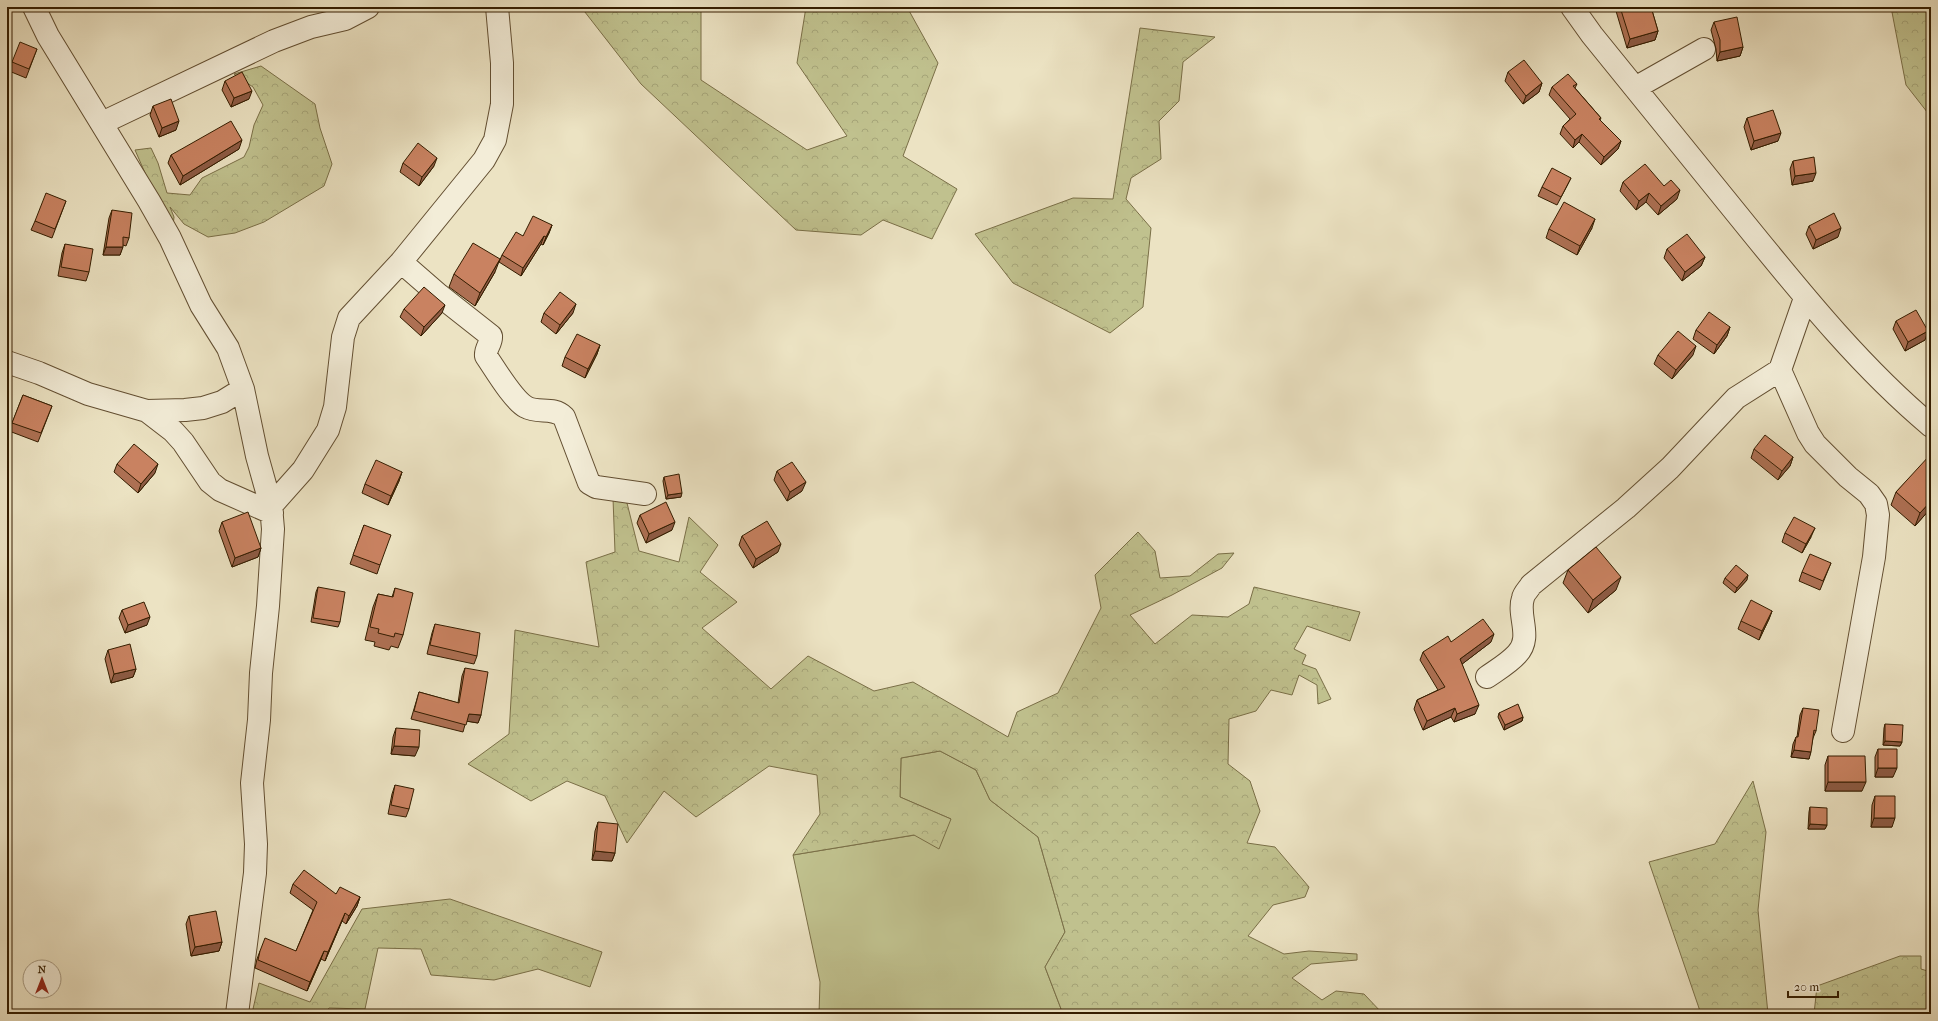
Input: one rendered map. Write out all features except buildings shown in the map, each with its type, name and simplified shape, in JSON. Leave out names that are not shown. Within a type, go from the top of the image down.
[{"type":"street","points":[[34,7],[48,36],[126,161],[166,231],[202,305],[228,348],[243,389],[257,456],[272,510],[268,606],[261,673],[259,720],[252,783],[256,844],[255,873],[237,1014]]},
{"type":"street","points":[[102,123],[274,41],[311,27],[345,19],[368,7]]},
{"type":"street","points":[[272,510],[303,470],[328,430],[335,407],[343,337],[349,318],[401,262],[484,160],[495,140],[502,104],[502,63],[497,7]]},
{"type":"street","points":[[1572,7],[1635,88],[1805,298],[1863,361],[1931,426]]},
{"type":"street","points":[[1635,88],[1704,49]]},
{"type":"street","points":[[401,262],[491,336],[491,340],[485,352],[486,356],[516,398],[526,408],[551,410],[560,413],[564,417],[590,483],[596,487],[645,494]]},
{"type":"street","points":[[1488,677],[1518,654],[1524,641],[1525,625],[1522,606],[1523,597],[1531,585],[1620,512],[1670,468],[1736,398],[1780,370],[1805,298]]},
{"type":"street","points":[[7,362],[39,373],[88,394],[147,411],[203,408],[222,402],[243,389]]},
{"type":"street","points":[[1780,370],[1808,433],[1815,444],[1869,494],[1876,504],[1878,514],[1874,557],[1843,731]]},
{"type":"street","points":[[147,411],[173,431],[183,442],[210,482],[220,490],[272,510]]},
{"type":"green space","points":[[581,7],[701,7],[701,80],[807,150],[847,136],[797,63],[806,7],[907,7],[938,63],[903,156],[957,189],[932,239],[883,220],[861,235],[796,230],[641,84]]},
{"type":"green space","points":[[1891,7],[1931,7],[1931,117],[1906,85]]},
{"type":"green space","points":[[1140,28],[1215,37],[1183,62],[1179,101],[1159,121],[1161,159],[1131,178],[1126,199],[1151,228],[1143,307],[1110,333],[1013,283],[975,234],[1073,198],[1113,199]]},
{"type":"green space","points":[[261,66],[315,104],[320,128],[332,164],[324,186],[264,222],[235,233],[208,237],[184,224],[170,207],[174,217],[173,226],[163,214],[135,150],[151,148],[158,163],[167,193],[190,195],[202,178],[244,157],[249,147],[254,125],[263,105],[253,87],[234,74]]},
{"type":"green space","points":[[613,498],[627,503],[639,551],[679,562],[689,517],[718,545],[700,572],[737,602],[702,628],[771,689],[808,656],[874,691],[913,682],[1008,737],[1017,712],[1058,693],[1101,608],[1095,575],[1138,532],[1155,551],[1160,578],[1190,576],[1218,554],[1234,553],[1222,568],[1172,595],[1130,615],[1155,644],[1192,615],[1228,617],[1249,604],[1254,587],[1360,612],[1350,641],[1307,626],[1294,649],[1306,655],[1302,664],[1316,669],[1331,699],[1318,704],[1317,685],[1299,675],[1292,695],[1271,690],[1256,711],[1229,719],[1228,764],[1250,781],[1260,811],[1247,843],[1275,847],[1309,887],[1305,897],[1273,905],[1248,936],[1284,954],[1309,951],[1357,954],[1357,960],[1311,964],[1292,978],[1322,1000],[1336,991],[1364,994],[1383,1014],[1063,1014],[1045,967],[1065,932],[1038,837],[990,800],[976,770],[940,751],[901,758],[900,797],[951,819],[939,849],[914,835],[793,855],[820,814],[817,775],[769,766],[696,817],[664,791],[627,843],[605,796],[567,781],[531,801],[468,764],[509,734],[515,630],[599,647],[586,562],[615,552]]},
{"type":"green space","points":[[940,751],[976,770],[990,800],[1038,837],[1065,932],[1045,967],[1063,1014],[819,1014],[820,982],[793,855],[915,835],[951,819],[900,797],[901,758]]},
{"type":"green space","points":[[1753,781],[1766,832],[1758,910],[1768,1014],[1701,1014],[1649,862],[1715,844]]},
{"type":"green space","points":[[450,899],[602,952],[590,987],[538,969],[494,980],[431,975],[421,949],[378,948],[365,1009],[329,1008],[325,1014],[264,1014],[253,1009],[259,983],[310,1002],[362,909]]},
{"type":"green space","points":[[1900,956],[1921,956],[1921,969],[1931,972],[1931,1014],[1814,1014],[1817,986]]}]
